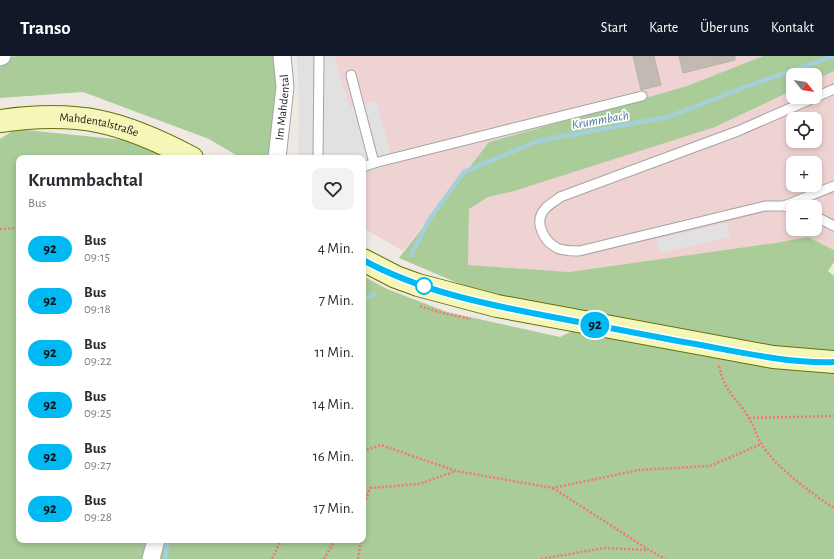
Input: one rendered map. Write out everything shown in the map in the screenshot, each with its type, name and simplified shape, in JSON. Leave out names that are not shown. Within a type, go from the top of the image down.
[{"type":"main road","name":"Mahdentalstraße","points":[[0,122],[29,117],[49,116],[92,119],[116,124],[143,134],[186,155]]},
{"type":"main road","points":[[366,262],[396,277],[418,285],[497,306],[735,351],[781,358],[834,362]]},
{"type":"street","name":"Im Mahdental","points":[[276,155],[285,87],[282,56]]},
{"type":"street","points":[[151,559],[155,543]]},
{"type":"lane","points":[[318,155],[319,56]]},
{"type":"lane","points":[[351,75],[374,163]]},
{"type":"lane","points":[[834,89],[738,131],[560,197],[545,209],[541,218],[541,230],[547,241],[558,249],[579,251],[765,206],[784,206],[834,186]]},
{"type":"lane","points":[[366,166],[642,96]]},
{"type":"lane","points":[[822,220],[834,226]]},
{"type":"path","points":[[0,229],[16,228]]},
{"type":"path","points":[[718,362],[722,381],[731,396],[749,418],[761,444],[772,459],[816,497],[834,508]]},
{"type":"path","points":[[749,418],[834,416]]},
{"type":"path","points":[[366,451],[381,446],[456,471],[553,488],[639,470],[710,466],[761,444]]},
{"type":"path","points":[[366,499],[370,488],[419,484],[456,471]]},
{"type":"path","points":[[553,488],[665,559]]},
{"type":"path","points":[[272,559],[280,543]]},
{"type":"path","points":[[324,559],[332,543]]},
{"type":"path","points":[[358,559],[361,543]]},
{"type":"path","points":[[542,559],[604,548],[649,550]]},
{"type":"shaded area","points":[[297,56],[334,56],[350,107],[376,101],[393,164],[366,172],[366,155],[298,155],[299,107]]},
{"type":"shaded area","points":[[334,56],[763,56],[687,86],[489,142],[403,251],[366,230],[366,172],[393,164],[376,101],[350,108]]},
{"type":"shaded area","points":[[834,71],[834,250],[808,237],[776,243],[569,272],[468,265],[469,209],[504,183],[786,87],[786,104],[822,104],[822,75]]},
{"type":"shaded area","points":[[727,223],[730,237],[660,253],[656,239]]},
{"type":"green space","points":[[17,56],[273,56],[279,90],[269,155],[236,155],[209,139],[83,92],[0,98],[0,58]]},
{"type":"green space","points":[[763,56],[834,56],[834,71],[822,77],[822,68],[786,68],[786,93],[715,127],[514,191],[488,197],[469,209],[468,265],[569,272],[808,237],[834,250],[834,262],[828,271],[834,276],[834,559],[0,559],[0,139],[16,129],[134,141],[160,155],[16,155],[16,543],[366,543],[366,278],[387,289],[447,312],[560,337],[604,316],[474,290],[399,258],[489,142],[687,86]]},
{"type":"building","points":[[633,56],[654,56],[661,85],[641,90]]},
{"type":"building","points":[[679,56],[735,56],[735,60],[683,73]]},
{"type":"waterway","name":"Krummbach","points":[[411,255],[429,220],[464,172],[538,141],[668,117],[745,87],[834,56]]},
{"type":"waterway","name":"Krummbach","points":[[366,298],[374,294]]},
{"type":"waterway","name":"Krummbach","points":[[166,559],[167,543]]},
{"type":"bus line","name":"92","points":[[366,262],[396,277],[418,285],[447,294],[497,306],[626,331],[774,357],[834,362]]}]
